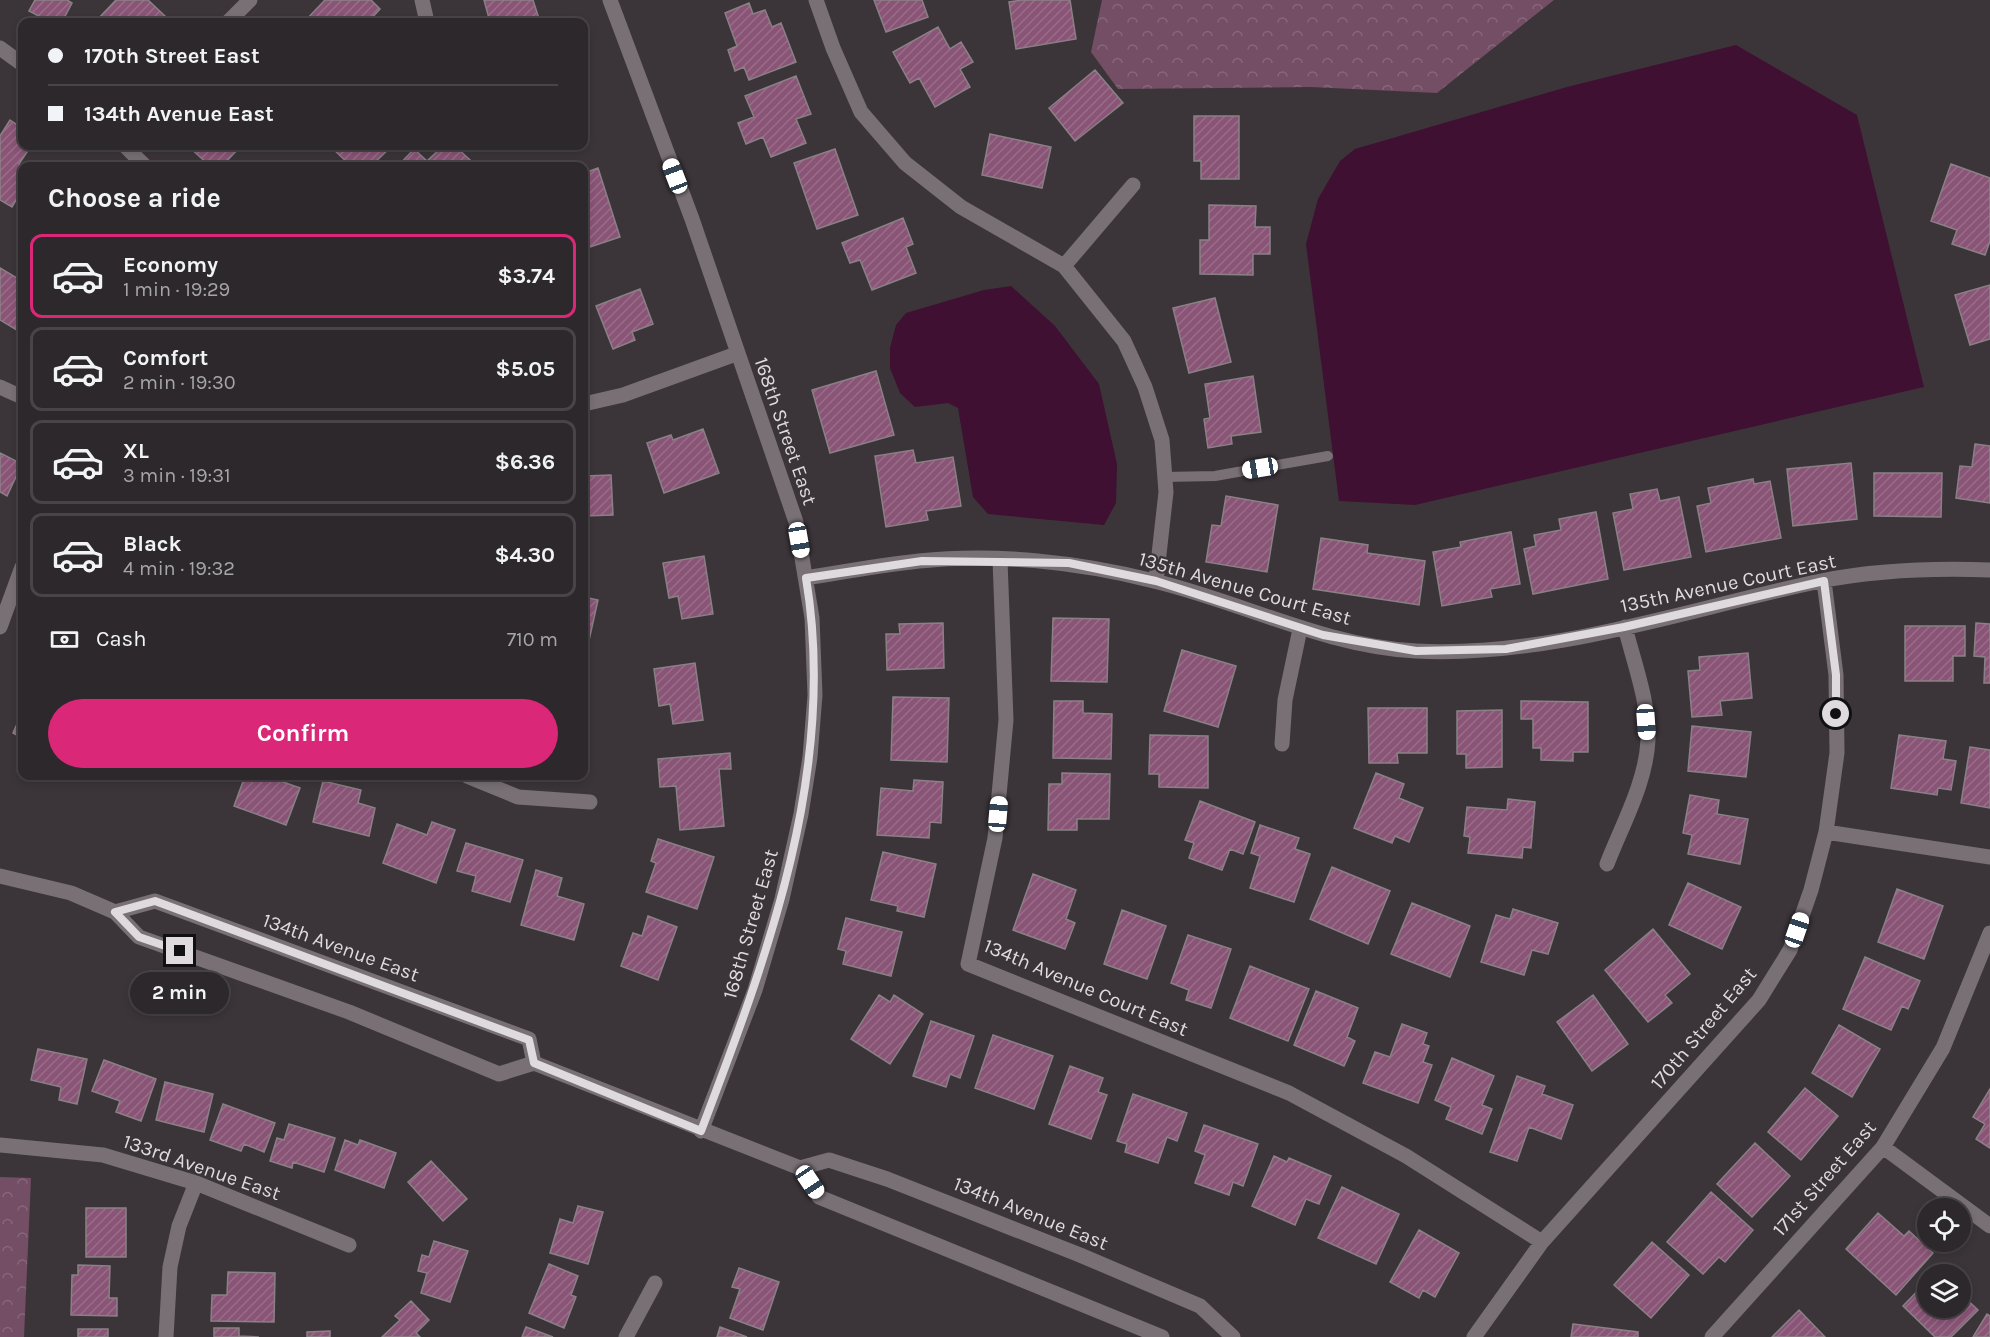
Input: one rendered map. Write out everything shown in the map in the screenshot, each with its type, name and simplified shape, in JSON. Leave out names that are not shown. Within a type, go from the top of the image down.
[{"type":"street","points":[[232,18],[250,0]]},
{"type":"street","points":[[422,0],[426,18]]},
{"type":"street","name":"168th Street East","points":[[610,0],[692,219],[736,354],[796,522],[813,618],[815,695],[810,757],[801,814],[782,899],[755,990],[701,1131]]},
{"type":"street","points":[[816,0],[832,48],[861,112],[904,163],[962,207],[1064,266],[1124,341],[1145,387],[1162,440],[1166,492],[1156,581]]},
{"type":"street","points":[[0,48],[18,61]]},
{"type":"street","points":[[129,150],[142,162]]},
{"type":"street","points":[[1064,266],[1133,185]]},
{"type":"street","points":[[588,403],[623,394],[736,354]]},
{"type":"street","points":[[0,387],[18,395]]},
{"type":"street","name":"135th Avenue Court East","points":[[806,578],[922,561],[1000,560],[1069,563],[1156,581],[1300,629],[1345,640],[1416,651],[1506,649],[1624,627],[1824,581],[1930,568],[1990,570]]},
{"type":"street","name":"134th Avenue Court East","points":[[1000,560],[1006,720],[995,838],[968,963],[1289,1093],[1406,1156],[1542,1242]]},
{"type":"street","points":[[0,627],[18,578]]},
{"type":"street","name":"170th Street East","points":[[1474,1337],[1542,1242],[1759,1000],[1791,950],[1811,890],[1826,832],[1837,753],[1836,675],[1824,581]]},
{"type":"street","points":[[1607,864],[1642,776],[1648,741],[1645,703],[1624,627]]},
{"type":"street","points":[[1282,744],[1285,700],[1300,629]]},
{"type":"street","points":[[477,780],[518,797],[590,802]]},
{"type":"street","points":[[1826,832],[1990,857]]},
{"type":"street","points":[[0,876],[71,893],[115,912],[139,937],[349,1012],[499,1074],[534,1063],[701,1131],[800,1168],[819,1197],[1162,1337]]},
{"type":"street","name":"134th Avenue East","points":[[115,912],[155,901],[529,1040],[534,1063]]},
{"type":"street","name":"171st Street East","points":[[1712,1337],[1883,1147],[1943,1048],[1990,933]]},
{"type":"street","name":"133rd Avenue East","points":[[0,1145],[103,1155],[196,1183],[349,1245]]},
{"type":"street","points":[[1883,1147],[1990,1226]]},
{"type":"street","name":"134th Avenue East","points":[[800,1168],[829,1160],[887,1179],[1080,1255],[1200,1306],[1233,1337]]},
{"type":"street","points":[[166,1337],[170,1268],[179,1226],[196,1183]]},
{"type":"street","points":[[626,1337],[655,1283]]},
{"type":"lane","points":[[1164,477],[1215,476],[1328,456]]},
{"type":"green space","points":[[1102,0],[1554,0],[1437,93],[1311,87],[1118,89],[1091,52]]},
{"type":"green space","points":[[0,1177],[31,1178],[24,1337],[0,1337]]},
{"type":"shaded area","points":[[1736,45],[1857,115],[1924,387],[1415,505],[1339,501],[1306,244],[1318,199],[1340,161],[1355,149],[1567,87]]},
{"type":"shaded area","points":[[1011,286],[1055,326],[1099,384],[1117,464],[1116,503],[1104,525],[988,514],[973,497],[958,408],[948,403],[915,407],[900,393],[890,368],[890,348],[896,325],[906,313],[984,290]]},
{"type":"building","points":[[35,0],[67,0],[72,3],[64,18],[42,18],[29,11]]},
{"type":"building","points":[[116,0],[148,0],[166,17],[165,18],[99,18]]},
{"type":"building","points":[[325,0],[371,0],[380,9],[372,18],[308,18]]},
{"type":"building","points":[[484,0],[533,0],[539,18],[489,18]]},
{"type":"building","points":[[874,0],[922,0],[928,17],[886,32]]},
{"type":"building","points":[[1070,0],[1076,39],[1016,49],[1009,2]]},
{"type":"building","points":[[749,3],[753,14],[765,10],[772,27],[781,23],[796,62],[749,80],[744,67],[735,71],[728,50],[737,46],[725,13]]},
{"type":"building","points":[[938,27],[950,49],[961,42],[973,62],[960,69],[970,87],[935,107],[919,78],[910,83],[893,52]]},
{"type":"building","points":[[1095,70],[1123,103],[1075,141],[1049,108]]},
{"type":"building","points":[[796,76],[811,114],[796,119],[806,143],[771,157],[763,137],[746,144],[738,123],[754,117],[745,96]]},
{"type":"building","points":[[1194,116],[1239,116],[1239,179],[1201,179],[1201,161],[1194,161]]},
{"type":"building","points":[[10,120],[18,125],[18,150],[28,150],[18,162],[18,197],[12,207],[0,200],[0,136]]},
{"type":"building","points":[[990,134],[1051,147],[1042,188],[982,175]]},
{"type":"building","points":[[835,149],[858,215],[817,229],[794,163]]},
{"type":"building","points":[[192,150],[237,150],[226,162],[206,162]]},
{"type":"building","points":[[334,150],[388,150],[375,162],[347,162]]},
{"type":"building","points":[[413,150],[427,161],[439,150],[459,150],[470,160],[468,162],[402,162]]},
{"type":"building","points":[[1951,164],[1990,178],[1990,241],[1985,255],[1952,244],[1957,230],[1931,221]]},
{"type":"building","points":[[598,168],[620,237],[588,248],[588,172]]},
{"type":"building","points":[[1209,205],[1256,206],[1255,227],[1270,227],[1270,254],[1253,254],[1253,275],[1200,274],[1200,240],[1209,240]]},
{"type":"building","points":[[903,218],[913,244],[906,247],[916,273],[872,290],[860,260],[850,263],[842,243]]},
{"type":"building","points":[[0,268],[18,279],[18,331],[0,320]]},
{"type":"building","points":[[1990,285],[1990,339],[1970,345],[1955,295]]},
{"type":"building","points":[[640,289],[653,324],[632,332],[635,340],[613,349],[596,306]]},
{"type":"building","points":[[1215,298],[1231,362],[1189,373],[1173,308]]},
{"type":"building","points":[[876,371],[894,435],[830,453],[812,390]]},
{"type":"building","points":[[1253,376],[1261,432],[1231,436],[1232,444],[1208,448],[1204,419],[1210,418],[1205,384]]},
{"type":"building","points":[[703,429],[719,473],[664,493],[647,443],[671,435],[673,440]]},
{"type":"building","points":[[1975,444],[1990,446],[1990,503],[1956,498],[1960,466],[1972,467]]},
{"type":"building","points":[[913,450],[916,463],[953,457],[961,506],[926,511],[928,520],[886,527],[875,456]]},
{"type":"building","points":[[0,453],[18,462],[18,473],[7,496],[0,492]]},
{"type":"building","points":[[1851,463],[1857,519],[1793,526],[1787,469]]},
{"type":"building","points":[[1874,473],[1942,473],[1941,517],[1874,516]]},
{"type":"building","points":[[611,475],[613,515],[588,516],[588,476]]},
{"type":"building","points":[[1753,479],[1754,484],[1770,481],[1781,538],[1706,552],[1697,506],[1711,503],[1708,488]]},
{"type":"building","points":[[1657,489],[1660,501],[1679,497],[1691,557],[1624,570],[1613,513],[1633,509],[1630,494]]},
{"type":"building","points":[[1226,496],[1278,505],[1267,572],[1206,562],[1212,525],[1221,526]]},
{"type":"building","points":[[1596,512],[1608,579],[1533,594],[1524,549],[1536,546],[1534,535],[1561,530],[1559,519]]},
{"type":"building","points":[[1511,532],[1520,584],[1490,589],[1492,597],[1442,606],[1433,552],[1461,547],[1460,542]]},
{"type":"building","points":[[1321,538],[1368,545],[1367,553],[1425,561],[1419,605],[1313,589]]},
{"type":"building","points":[[704,556],[713,614],[682,619],[678,596],[669,598],[663,563]]},
{"type":"building","points":[[588,598],[598,600],[588,645]]},
{"type":"building","points":[[1053,618],[1109,619],[1107,682],[1051,681]]},
{"type":"building","points":[[943,623],[944,668],[887,670],[886,634],[900,634],[899,624]]},
{"type":"building","points":[[1976,623],[1990,624],[1990,683],[1984,683],[1985,657],[1974,656]]},
{"type":"building","points":[[1905,626],[1965,626],[1965,656],[1953,656],[1953,681],[1905,681]]},
{"type":"building","points":[[1182,650],[1236,666],[1218,727],[1164,711]]},
{"type":"building","points":[[1748,653],[1752,698],[1720,701],[1722,715],[1692,717],[1688,671],[1700,670],[1699,657]]},
{"type":"building","points":[[695,663],[703,720],[673,724],[670,704],[659,706],[654,669]]},
{"type":"building","points":[[893,697],[949,698],[947,762],[891,760]]},
{"type":"building","points":[[1054,701],[1083,701],[1083,713],[1112,714],[1111,759],[1053,758]]},
{"type":"building","points":[[1521,701],[1588,702],[1588,752],[1573,752],[1573,761],[1541,760],[1541,748],[1533,748],[1533,719],[1521,719]]},
{"type":"building","points":[[1368,708],[1427,708],[1427,753],[1397,753],[1398,763],[1369,763]]},
{"type":"building","points":[[1502,710],[1502,767],[1466,768],[1466,754],[1457,754],[1457,711]]},
{"type":"building","points":[[18,722],[18,736],[13,733]]},
{"type":"building","points":[[1692,726],[1751,732],[1746,777],[1688,771]]},
{"type":"building","points":[[1150,735],[1208,736],[1208,788],[1159,787],[1159,774],[1149,774]]},
{"type":"building","points":[[1899,735],[1946,741],[1943,759],[1956,761],[1951,790],[1938,788],[1937,795],[1891,788]]},
{"type":"building","points":[[1970,747],[1990,750],[1990,808],[1961,803]]},
{"type":"building","points":[[730,753],[731,769],[719,769],[724,826],[680,830],[676,786],[660,787],[658,759]]},
{"type":"building","points":[[1062,773],[1110,774],[1109,819],[1077,819],[1077,830],[1048,830],[1049,784],[1062,784]]},
{"type":"building","points":[[1376,773],[1404,784],[1399,798],[1423,808],[1409,842],[1395,836],[1392,843],[1354,828]]},
{"type":"building","points":[[244,780],[278,780],[300,788],[286,825],[234,806]]},
{"type":"building","points":[[914,780],[943,782],[941,823],[930,822],[929,838],[877,835],[881,788],[913,791]]},
{"type":"building","points":[[323,781],[361,790],[358,803],[375,808],[369,836],[313,822]]},
{"type":"building","points":[[1690,795],[1719,800],[1717,814],[1748,819],[1740,864],[1688,854],[1692,835],[1683,833]]},
{"type":"building","points":[[1508,799],[1535,802],[1531,848],[1523,847],[1522,858],[1468,853],[1470,837],[1464,836],[1467,807],[1507,810]]},
{"type":"building","points":[[1200,801],[1255,822],[1243,854],[1230,849],[1222,870],[1189,858],[1194,843],[1185,840]]},
{"type":"building","points":[[432,822],[455,830],[436,883],[383,863],[397,824],[427,835]]},
{"type":"building","points":[[1260,825],[1299,838],[1295,849],[1310,854],[1294,902],[1250,888],[1260,856],[1251,853]]},
{"type":"building","points":[[658,839],[714,857],[697,909],[646,892],[656,863],[651,861]]},
{"type":"building","points":[[466,843],[523,860],[510,902],[472,891],[476,876],[457,871]]},
{"type":"building","points":[[883,852],[936,864],[924,917],[897,911],[898,906],[871,900]]},
{"type":"building","points":[[1332,867],[1390,891],[1368,944],[1310,919]]},
{"type":"building","points":[[536,870],[562,878],[557,896],[584,904],[574,940],[521,925]]},
{"type":"building","points":[[1033,874],[1076,890],[1066,919],[1075,923],[1065,949],[1013,930]]},
{"type":"building","points":[[1688,883],[1741,907],[1722,949],[1669,925]]},
{"type":"building","points":[[1897,889],[1943,906],[1924,959],[1878,942]]},
{"type":"building","points":[[1412,903],[1470,926],[1450,977],[1391,954]]},
{"type":"building","points":[[1513,909],[1558,923],[1548,954],[1532,950],[1524,975],[1481,962],[1496,915],[1510,919]]},
{"type":"building","points":[[1122,910],[1166,926],[1147,979],[1104,964]]},
{"type":"building","points":[[648,916],[677,927],[658,980],[621,966],[633,933],[642,936]]},
{"type":"building","points":[[846,918],[902,932],[891,976],[843,964],[846,951],[838,949]]},
{"type":"building","points":[[1653,929],[1690,974],[1665,995],[1672,1003],[1648,1022],[1605,970]]},
{"type":"building","points":[[1188,935],[1231,949],[1211,1008],[1186,1000],[1189,990],[1171,983]]},
{"type":"building","points":[[1865,957],[1920,981],[1908,1009],[1902,1006],[1891,1030],[1843,1009]]},
{"type":"building","points":[[1250,966],[1309,989],[1288,1041],[1230,1018]]},
{"type":"building","points":[[1316,991],[1358,1008],[1347,1037],[1355,1041],[1344,1066],[1294,1045]]},
{"type":"building","points":[[879,995],[890,1002],[894,995],[923,1014],[890,1064],[851,1039]]},
{"type":"building","points":[[1593,995],[1628,1044],[1592,1071],[1557,1022]]},
{"type":"building","points":[[931,1021],[974,1036],[960,1078],[950,1074],[946,1087],[913,1076]]},
{"type":"building","points":[[1402,1024],[1427,1033],[1423,1044],[1429,1046],[1423,1062],[1432,1065],[1418,1103],[1363,1083],[1375,1052],[1390,1057]]},
{"type":"building","points":[[1839,1025],[1880,1049],[1852,1097],[1812,1073]]},
{"type":"building","points":[[993,1035],[1053,1056],[1034,1109],[975,1088]]},
{"type":"building","points":[[38,1049],[87,1059],[77,1104],[59,1100],[61,1087],[31,1080]]},
{"type":"building","points":[[1452,1058],[1494,1076],[1482,1105],[1492,1109],[1482,1134],[1446,1119],[1451,1107],[1435,1100]]},
{"type":"building","points":[[104,1060],[156,1079],[141,1121],[116,1112],[120,1101],[92,1091]]},
{"type":"building","points":[[1070,1066],[1103,1078],[1098,1092],[1107,1095],[1091,1139],[1049,1124]]},
{"type":"building","points":[[1517,1076],[1545,1086],[1542,1094],[1573,1105],[1561,1139],[1529,1127],[1517,1161],[1490,1152]]},
{"type":"building","points":[[165,1082],[213,1094],[204,1132],[156,1120]]},
{"type":"building","points":[[1805,1088],[1838,1116],[1801,1160],[1768,1132]]},
{"type":"building","points":[[1990,1089],[1990,1148],[1976,1139],[1985,1124],[1973,1117]]},
{"type":"building","points":[[1133,1094],[1187,1113],[1177,1141],[1167,1137],[1158,1163],[1125,1152],[1127,1144],[1117,1141]]},
{"type":"building","points":[[223,1104],[275,1123],[264,1152],[244,1144],[241,1151],[210,1140]]},
{"type":"building","points":[[289,1124],[335,1138],[324,1172],[293,1162],[292,1168],[270,1161],[277,1138],[284,1140]]},
{"type":"building","points":[[1204,1125],[1258,1144],[1243,1186],[1233,1182],[1229,1195],[1195,1183],[1205,1155],[1195,1151]]},
{"type":"building","points":[[345,1140],[358,1145],[360,1140],[396,1153],[384,1188],[335,1170]]},
{"type":"building","points":[[1755,1143],[1790,1176],[1752,1217],[1717,1184]]},
{"type":"building","points":[[1274,1156],[1287,1162],[1289,1158],[1331,1176],[1319,1204],[1306,1199],[1295,1225],[1252,1206]]},
{"type":"building","points":[[431,1161],[467,1199],[443,1221],[408,1182]]},
{"type":"building","points":[[1342,1187],[1399,1214],[1376,1264],[1318,1238]]},
{"type":"building","points":[[1711,1192],[1753,1230],[1725,1262],[1719,1257],[1703,1274],[1667,1242]]},
{"type":"building","points":[[578,1206],[603,1212],[588,1264],[550,1253],[560,1219],[573,1223]]},
{"type":"building","points":[[86,1208],[126,1208],[126,1257],[86,1257]]},
{"type":"building","points":[[1878,1213],[1904,1236],[1909,1231],[1917,1238],[1917,1252],[1933,1253],[1923,1264],[1917,1264],[1917,1271],[1896,1295],[1846,1249]]},
{"type":"building","points":[[1419,1230],[1459,1253],[1435,1297],[1423,1290],[1419,1298],[1390,1282]]},
{"type":"building","points":[[434,1241],[468,1251],[450,1302],[421,1293],[427,1273],[418,1271],[422,1255],[429,1257]]},
{"type":"building","points":[[1652,1242],[1689,1275],[1651,1318],[1614,1285]]},
{"type":"building","points":[[549,1264],[578,1276],[571,1295],[576,1297],[564,1328],[529,1313]]},
{"type":"building","points":[[78,1265],[110,1266],[109,1298],[117,1298],[117,1316],[71,1315],[72,1275],[78,1275]]},
{"type":"building","points":[[739,1268],[779,1282],[763,1330],[730,1318],[740,1289],[732,1287]]},
{"type":"building","points":[[228,1272],[275,1273],[274,1322],[211,1321],[212,1295],[227,1295]]},
{"type":"building","points":[[1917,1291],[1917,1318],[1970,1318],[1951,1337],[1935,1337],[1903,1306]]},
{"type":"building","points":[[411,1301],[429,1320],[416,1333],[420,1337],[382,1337],[400,1320],[395,1316]]},
{"type":"building","points":[[1971,1303],[1978,1310],[1971,1317]]},
{"type":"building","points":[[1799,1310],[1825,1337],[1772,1337]]},
{"type":"building","points":[[1987,1314],[1990,1316],[1990,1337],[1973,1337]]},
{"type":"building","points":[[1573,1324],[1638,1332],[1638,1337],[1571,1337]]},
{"type":"building","points":[[526,1327],[553,1337],[522,1337]]},
{"type":"building","points":[[720,1327],[747,1337],[717,1337]]},
{"type":"building","points":[[214,1328],[239,1328],[239,1336],[259,1337],[214,1337]]},
{"type":"building","points":[[78,1329],[108,1329],[108,1337],[78,1337]]},
{"type":"building","points":[[330,1331],[330,1337],[307,1337],[307,1332]]},
{"type":"route","points":[[180,951],[139,937],[115,912],[155,901],[430,1001],[529,1040],[534,1063],[701,1131],[755,990],[782,899],[801,814],[810,757],[815,695],[813,618],[806,578],[922,561],[1000,560],[1069,563],[1156,581],[1323,635],[1416,651],[1506,649],[1624,627],[1824,581],[1836,675],[1836,714]]}]
